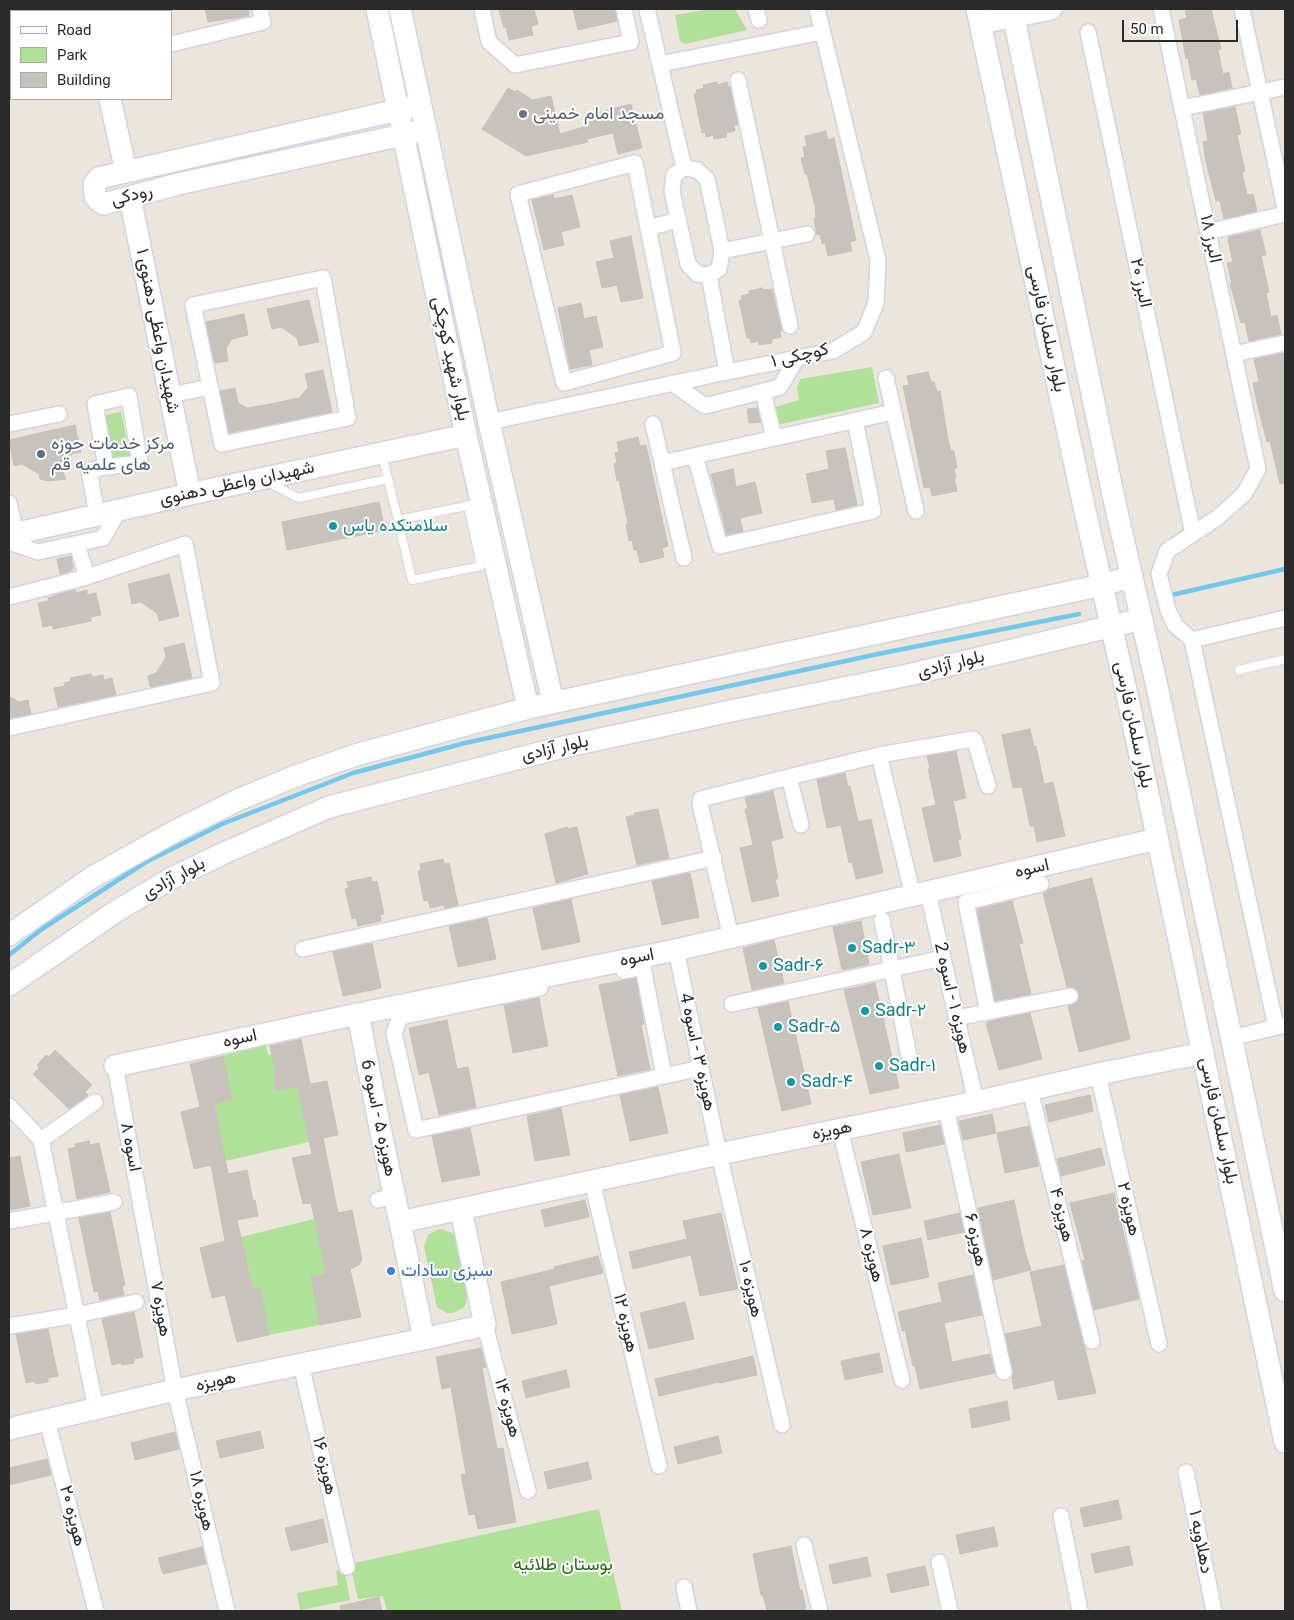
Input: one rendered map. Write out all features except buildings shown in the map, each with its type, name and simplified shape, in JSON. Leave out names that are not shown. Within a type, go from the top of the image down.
[{"type":"street","points":[[172,44],[263,22],[260,9]]},
{"type":"street","name":"بلوار شهید کوچکی","points":[[377,9],[466,435],[475,504],[528,708]]},
{"type":"street","name":"بلوار شهید کوچکی","points":[[400,9],[489,422],[553,702]]},
{"type":"street","points":[[482,9],[490,42],[515,64],[631,42],[624,9]]},
{"type":"street","points":[[648,9],[684,168]]},
{"type":"street","name":"کوچکی ۱","points":[[489,422],[833,351],[864,332],[876,303],[878,260],[817,9]]},
{"type":"street","points":[[979,16],[1051,9]]},
{"type":"street","name":"البرز ۱۸","points":[[1161,9],[1258,469],[1244,494],[1217,518],[1193,534]]},
{"type":"street","points":[[1242,9],[1285,208]]},
{"type":"street","name":"بلوار سلمان فارسی","points":[[1013,12],[1114,499],[1158,691],[1285,1292]]},
{"type":"street","name":"بلوار سلمان فارسی","points":[[979,16],[1084,507],[1128,699],[1285,1442]]},
{"type":"street","points":[[660,64],[822,32]]},
{"type":"street","name":"البرز ۲۰","points":[[1088,32],[1193,534]]},
{"type":"street","points":[[391,78],[400,87],[408,86],[413,71]]},
{"type":"street","points":[[738,80],[790,326]]},
{"type":"street","points":[[1182,108],[1285,87]]},
{"type":"street","points":[[110,100],[126,172]]},
{"type":"street","name":"رودکی","points":[[421,104],[99,178],[94,184],[94,196],[104,204],[178,184],[426,129]]},
{"type":"street","points":[[412,175],[417,160],[426,159],[434,168]]},
{"type":"street","points":[[175,161],[165,166],[164,174],[168,181],[178,184]]},
{"type":"street","points":[[635,163],[648,228],[673,353],[564,383],[518,194],[635,163]]},
{"type":"street","points":[[684,168],[697,170],[707,179],[722,251],[719,268],[709,275],[697,274],[688,264],[672,191],[674,174],[684,168]]},
{"type":"street","name":"شهیدان واعظی دهنوی ۱","points":[[130,197],[190,494]]},
{"type":"street","points":[[1208,232],[1285,214]]},
{"type":"street","points":[[648,228],[678,220]]},
{"type":"street","points":[[722,251],[807,234]]},
{"type":"street","points":[[709,275],[727,372]]},
{"type":"street","points":[[323,278],[348,418],[222,444],[210,387],[193,305],[323,278]]},
{"type":"street","points":[[1234,354],[1285,343]]},
{"type":"street","points":[[672,383],[705,406],[780,387],[797,358]]},
{"type":"street","points":[[886,378],[916,511]]},
{"type":"street","points":[[170,396],[210,387]]},
{"type":"street","points":[[763,391],[774,438]]},
{"type":"street","points":[[97,515],[89,471],[140,463],[129,396],[95,404],[106,468]]},
{"type":"street","points":[[662,463],[893,412]]},
{"type":"street","points":[[9,424],[59,414]]},
{"type":"street","points":[[695,456],[720,546],[873,511],[854,420]]},
{"type":"street","points":[[653,424],[684,558]]},
{"type":"street","name":"شهیدان واعظی دهنوی","points":[[11,537],[190,494],[466,435]]},
{"type":"street","points":[[1084,507],[1114,499]]},
{"type":"street","points":[[9,503],[11,537],[38,552],[104,538],[120,510]]},
{"type":"street","points":[[1193,534],[1167,551],[1159,574],[1168,610],[1175,625],[1192,640],[1281,1026],[1231,1038]]},
{"type":"street","points":[[77,544],[87,577]]},
{"type":"street","points":[[9,597],[87,577],[185,544],[212,683],[9,728]]},
{"type":"street","points":[[9,935],[91,878],[179,829],[238,800],[298,775],[359,754],[553,702],[1103,585],[1132,577]]},
{"type":"street","name":"بلوار آزادی","points":[[9,986],[115,912],[170,879],[329,807],[559,748],[726,712],[908,676],[1112,627],[1142,618]]},
{"type":"street","points":[[1192,640],[1285,618]]},
{"type":"street","points":[[519,668],[525,672],[533,672],[540,668],[544,662]]},
{"type":"street","points":[[1128,699],[1158,691]]},
{"type":"street","points":[[731,938],[700,804],[701,799],[879,755],[973,739],[988,786]]},
{"type":"street","name":"هویزه ۱ - اسوه 2","points":[[879,755],[920,895],[942,958],[976,1102]]},
{"type":"street","points":[[789,777],[802,825]]},
{"type":"street","name":"اسوه","points":[[115,1066],[358,1014],[676,950],[1157,840]]},
{"type":"street","points":[[303,949],[714,858]]},
{"type":"street","points":[[988,1012],[966,902],[1041,884]]},
{"type":"street","points":[[882,920],[911,1066]]},
{"type":"street","name":"هویزه ۳ - اسوه 4","points":[[676,950],[719,1154]]},
{"type":"street","points":[[732,1004],[942,958]]},
{"type":"street","points":[[664,1076],[643,967],[400,1017],[394,1033],[416,1130],[701,1068]]},
{"type":"street","points":[[956,1018],[1070,996]]},
{"type":"street","name":"هویزه ۵ - اسوه 6","points":[[358,1014],[386,1198],[400,1222]]},
{"type":"street","name":"هویزه","points":[[400,1222],[1203,1053]]},
{"type":"street","name":"اسوه ۸","points":[[115,1066],[145,1228]]},
{"type":"street","name":"هویزه ۲","points":[[1098,1074],[1159,1344]]},
{"type":"street","name":"هویزه ۴","points":[[1030,1090],[1092,1340]]},
{"type":"street","points":[[41,1140],[95,1102]]},
{"type":"street","points":[[9,1106],[41,1140],[96,1409]]},
{"type":"street","name":"هویزه ۶","points":[[946,1108],[1004,1372]]},
{"type":"street","name":"هویزه ۸","points":[[840,1130],[902,1380]]},
{"type":"street","name":"هویزه ۱۰","points":[[719,1154],[782,1425]]},
{"type":"street","name":"هویزه ۱۲","points":[[592,1181],[659,1466]]},
{"type":"street","points":[[9,1221],[114,1202]]},
{"type":"street","points":[[461,1210],[485,1325]]},
{"type":"street","points":[[400,1222],[424,1339]]},
{"type":"street","name":"هویزه ۷","points":[[145,1228],[175,1390]]},
{"type":"street","points":[[9,1326],[77,1315],[136,1302]]},
{"type":"street","name":"هویزه","points":[[9,1429],[175,1390],[485,1325]]},
{"type":"street","name":"هویزه ۱۴","points":[[485,1325],[528,1491]]},
{"type":"street","name":"هویزه ‍۱۶","points":[[301,1364],[347,1567]]},
{"type":"street","name":"هویزه ‍۱۸","points":[[175,1390],[227,1611]]},
{"type":"street","name":"هویزه ‍۲۰","points":[[48,1420],[96,1611]]},
{"type":"street","name":"دهلاویه ۱","points":[[1186,1472],[1214,1611]]},
{"type":"street","points":[[1061,1516],[1080,1611]]},
{"type":"street","points":[[804,1545],[820,1611]]},
{"type":"street","points":[[939,1562],[950,1611]]},
{"type":"street","points":[[684,1587],[689,1611]]},
{"type":"lane","points":[[382,454],[412,580],[481,566],[475,504],[398,520]]},
{"type":"lane","points":[[262,479],[298,498],[388,480]]},
{"type":"lane","points":[[1239,670],[1285,659]]},
{"type":"green space","points":[[711,9],[735,9],[747,30],[685,44],[680,41],[675,15]]},
{"type":"green space","points":[[872,367],[879,403],[776,425],[772,408],[799,400],[797,388],[800,379]]},
{"type":"green space","points":[[121,412],[130,456],[113,459],[105,415]]},
{"type":"green space","points":[[266,1045],[268,1055],[272,1054],[276,1075],[274,1076],[276,1090],[297,1086],[309,1142],[225,1161],[214,1104],[232,1099],[229,1085],[225,1086],[220,1067],[225,1066],[223,1056]]},
{"type":"green space","points":[[314,1219],[326,1274],[311,1277],[320,1325],[269,1335],[267,1321],[262,1320],[258,1301],[262,1299],[260,1289],[253,1290],[248,1264],[242,1264],[241,1237]]},
{"type":"green space","points":[[442,1229],[452,1233],[455,1237],[468,1291],[463,1308],[453,1313],[447,1313],[437,1307],[424,1246],[428,1235]]},
{"type":"green space","name":"بوستان طلائیه","points":[[599,1509],[622,1611],[387,1611],[383,1596],[358,1599],[350,1564]]},
{"type":"green space","points":[[344,1569],[350,1600],[300,1610],[297,1593],[338,1585],[336,1571]]},
{"type":"waterway","points":[[1167,596],[1285,569]]},
{"type":"waterway","points":[[9,955],[42,929],[146,862],[222,824],[353,773],[465,743],[878,654],[1079,614]]},
{"type":"place","name":"مسجد امام خمینی","points":[[523,114]]},
{"type":"place","name":"مرکز خدمات حوزه های علمیه قم","points":[[41,454]]},
{"type":"place","name":"سلامتکده یاس","points":[[333,526]]},
{"type":"place","name":"Sadr-۳","points":[[852,948]]},
{"type":"place","name":"Sadr-۶","points":[[763,966]]},
{"type":"place","name":"Sadr-۲","points":[[865,1011]]},
{"type":"place","name":"Sadr-۵","points":[[778,1027]]},
{"type":"place","name":"Sadr-۱","points":[[879,1066]]},
{"type":"place","name":"Sadr-۴","points":[[791,1082]]},
{"type":"place","name":"سبزی سادات","points":[[391,1271]]}]
